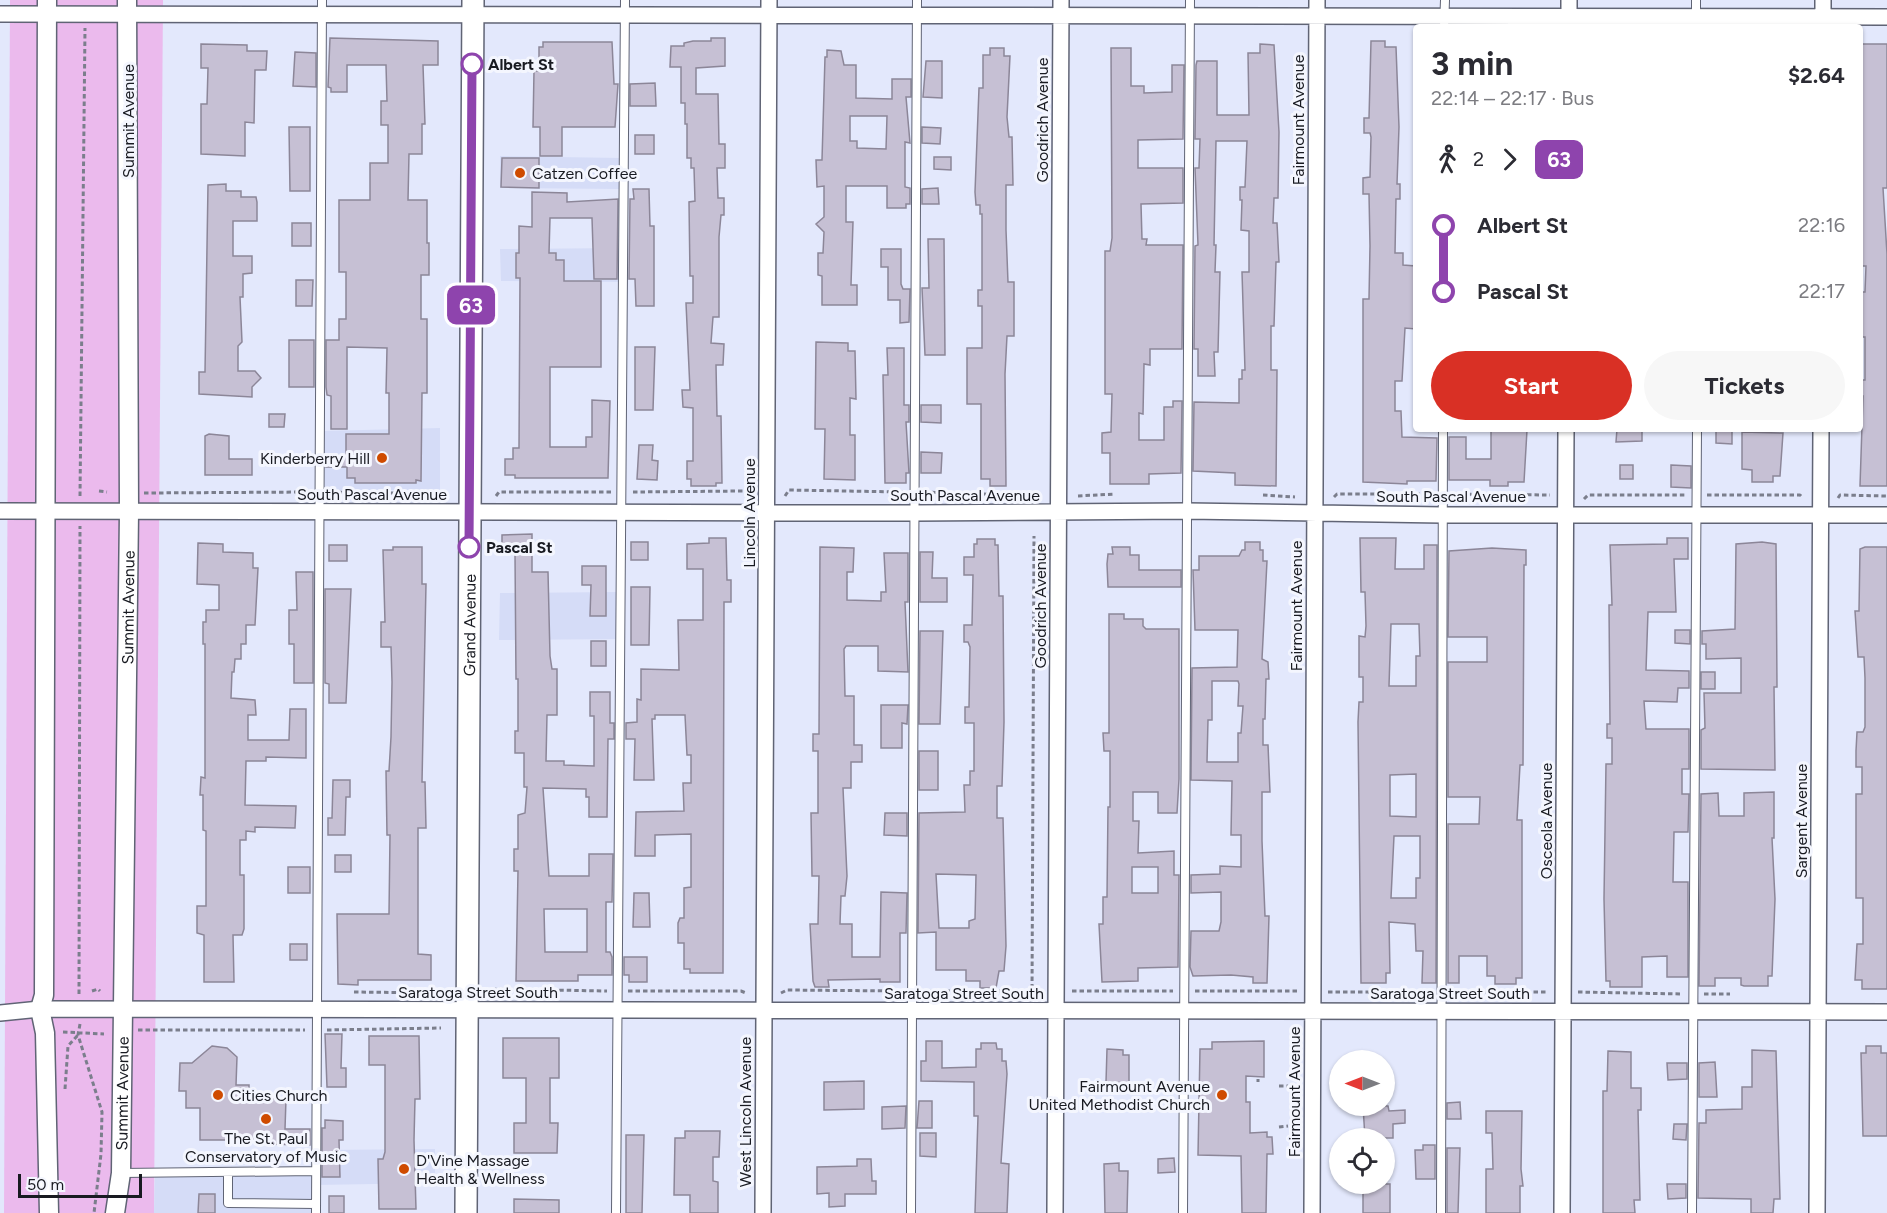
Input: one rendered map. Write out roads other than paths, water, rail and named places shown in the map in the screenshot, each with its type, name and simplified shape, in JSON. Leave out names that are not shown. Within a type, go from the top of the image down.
[{"type":"main road","name":"Grand Avenue","points":[[466,1213],[473,8]]},
{"type":"street","name":"Goodrich Avenue","points":[[1055,1213],[1061,0]]},
{"type":"street","name":"Fairmount Avenue","points":[[1312,1213],[1317,0]]},
{"type":"street","points":[[1569,0],[1569,22]]},
{"type":"street","points":[[1823,0],[1823,22]]},
{"type":"street","points":[[0,14],[47,7],[769,8],[917,16],[1317,17],[1444,22],[1823,22],[1887,18]]},
{"type":"street","points":[[47,7],[44,995],[40,1009],[45,1033],[47,1211]]},
{"type":"street","name":"Summit Avenue","points":[[115,1213],[122,1173],[129,512],[127,7]]},
{"type":"street","name":"Lincoln Avenue","points":[[764,1011],[769,8]]},
{"type":"street","name":"Osceola Avenue","points":[[1562,1213],[1566,432]]},
{"type":"street","name":"Sargent Avenue","points":[[1817,1213],[1821,432]]},
{"type":"street","name":"South Pascal Avenue","points":[[0,511],[914,513],[1187,511],[1442,515],[1887,515]]},
{"type":"street","name":"Saratoga Street South","points":[[0,1013],[40,1009],[1887,1012]]},
{"type":"street","name":"West Lincoln Avenue","points":[[763,1213],[764,1011]]},
{"type":"lane","points":[[911,1213],[917,0]]},
{"type":"lane","points":[[1183,1213],[1190,0]]},
{"type":"lane","points":[[1444,0],[1444,22]]},
{"type":"lane","points":[[1696,0],[1696,22]]},
{"type":"lane","points":[[228,1172],[228,1203],[316,1209],[322,8]]},
{"type":"lane","points":[[615,1213],[625,8]]},
{"type":"lane","points":[[1441,1213],[1443,432]]},
{"type":"lane","points":[[1692,1213],[1697,432]]},
{"type":"lane","points":[[122,1173],[316,1171]]},
{"type":"place","name":"Albert St","points":[[472,64]]},
{"type":"place","name":"Catzen Coffee","points":[[520,173]]},
{"type":"place","name":"Kinderberry Hill","points":[[382,458]]},
{"type":"place","name":"Pascal St","points":[[469,547]]},
{"type":"place","name":"Cities Church","points":[[218,1095]]},
{"type":"place","name":"Fairmount Avenue United Methodist Church","points":[[1222,1095]]},
{"type":"place","name":"The St. Paul Conservatory of Music","points":[[266,1119]]},
{"type":"place","name":"D'Vine Massage Health & Wellness","points":[[404,1169]]}]
